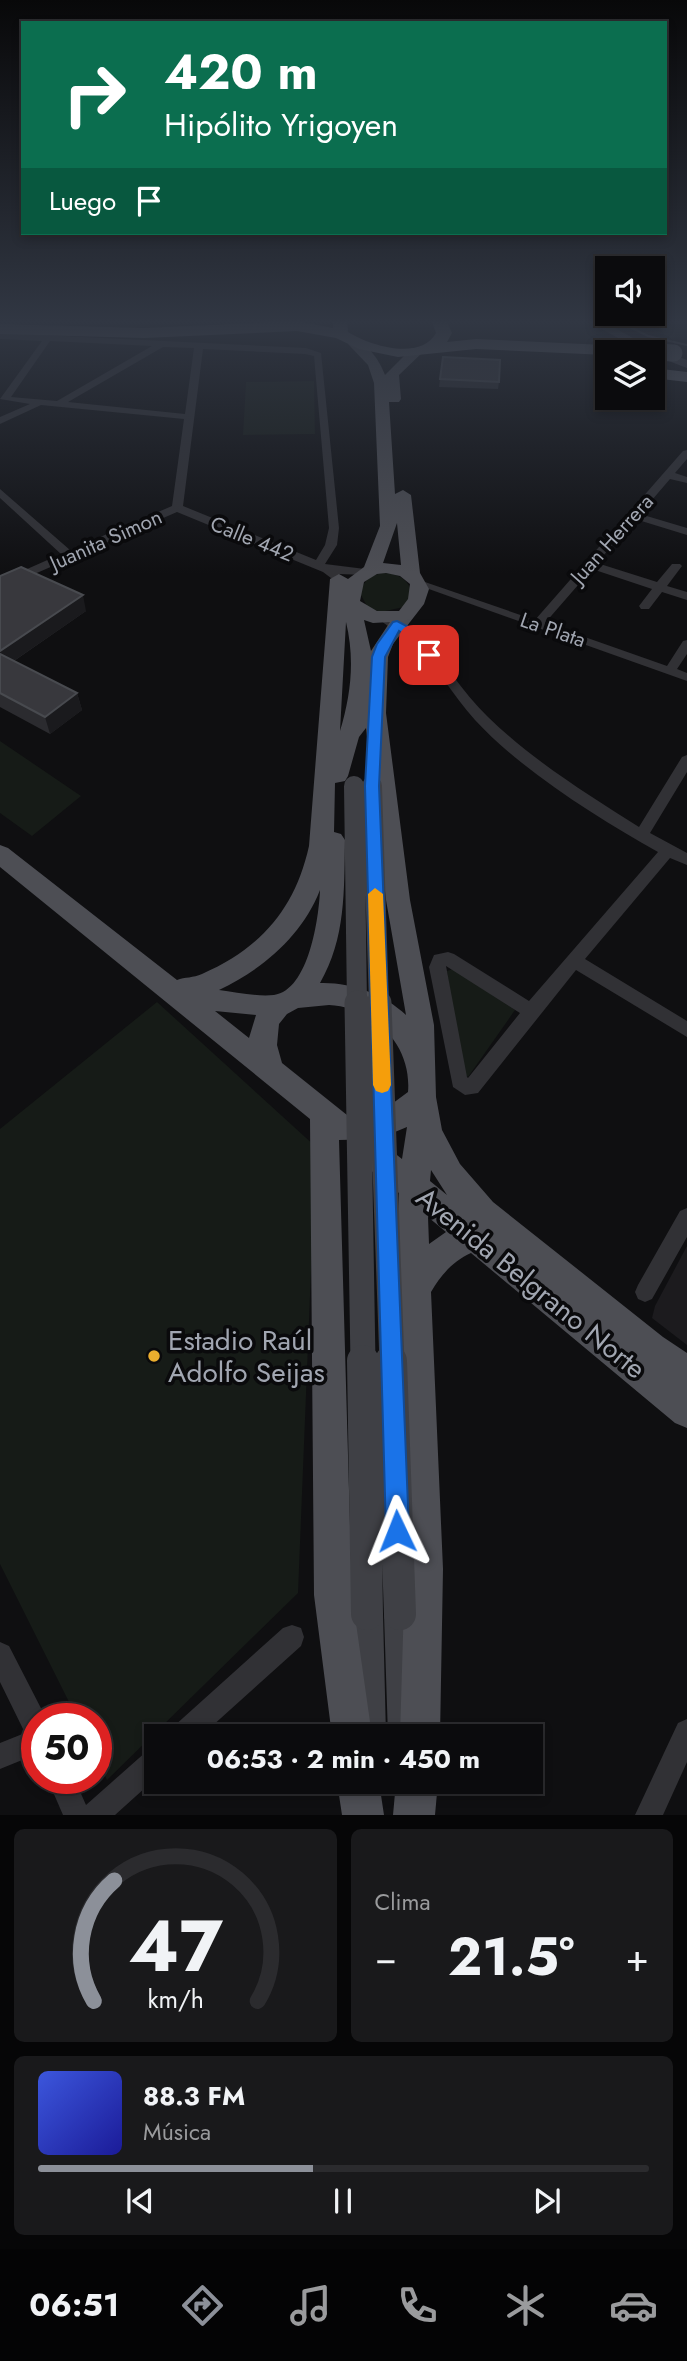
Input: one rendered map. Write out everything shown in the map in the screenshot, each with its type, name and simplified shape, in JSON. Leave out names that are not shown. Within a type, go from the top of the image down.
[{"type":"main road","points":[[338,583],[353,584],[368,570],[389,526],[382,404]]},
{"type":"main road","points":[[271,1070],[263,1052],[262,1035],[267,1020],[308,979],[324,950],[329,932],[335,787],[365,713],[378,657],[393,619],[415,604],[419,595],[395,404]]},
{"type":"main road","points":[[368,570],[387,568],[415,578]]},
{"type":"main road","points":[[338,583],[366,614],[393,619]]},
{"type":"main road","points":[[338,583],[361,652],[365,713],[363,786],[384,1614],[403,1724]]},
{"type":"main road","points":[[187,991],[242,967],[280,935],[306,894],[321,846],[334,689],[338,583]]},
{"type":"main road","points":[[365,713],[387,783],[399,910],[423,1032],[423,1095],[412,1188],[424,1616],[421,1724]]},
{"type":"main road","points":[[321,846],[331,891]]},
{"type":"main road","points":[[2,859],[333,1121],[382,1127],[393,1122],[423,1095]]},
{"type":"main road","points":[[136,964],[187,991],[219,1001],[285,1002],[323,993],[365,1001],[396,1022],[411,1040],[423,1095]]},
{"type":"main road","name":"Avenida Belgrano Norte","points":[[423,1095],[437,1155],[450,1175],[482,1212],[651,1349],[687,1372]]},
{"type":"main road","points":[[333,1121],[333,1595],[350,1724]]},
{"type":"main road","name":"Avenida Belgrano Norte","points":[[333,1121],[412,1188],[609,1344],[687,1411]]},
{"type":"main road","points":[[415,1289],[435,1257],[457,1241],[473,1237]]},
{"type":"main road","points":[[370,1724],[384,1614]]},
{"type":"main road","points":[[360,1794],[363,1815]]},
{"type":"main road","points":[[370,1794],[370,1815]]},
{"type":"main road","points":[[407,1794],[408,1815]]},
{"type":"main road","points":[[414,1815],[416,1794]]},
{"type":"street","points":[[0,421],[37,404],[189,417]]},
{"type":"street","name":"Juanita Simon","points":[[0,585],[177,508],[191,404]]},
{"type":"street","points":[[324,404],[334,528],[331,545],[338,583]]},
{"type":"street","name":"Juan Herrera","points":[[537,625],[687,453]]},
{"type":"street","points":[[669,475],[687,480]]},
{"type":"street","points":[[0,492],[70,556]]},
{"type":"street","name":"Calle 442","points":[[177,508],[338,583],[368,570]]},
{"type":"street","points":[[633,515],[687,532]]},
{"type":"street","points":[[589,564],[687,596]]},
{"type":"street","points":[[645,606],[676,566]]},
{"type":"street","name":"La Plata","points":[[415,578],[537,625],[687,677]]},
{"type":"street","points":[[393,619],[414,635],[459,694],[514,748],[640,836],[687,859]]},
{"type":"street","points":[[670,671],[687,644]]},
{"type":"street","points":[[640,836],[687,760]]},
{"type":"street","points":[[530,1011],[448,960],[440,960],[437,967],[459,1081],[465,1087],[472,1087],[530,1011],[667,850]]},
{"type":"street","points":[[573,960],[687,1030]]},
{"type":"street","points":[[645,1292],[687,1218]]},
{"type":"street","points":[[195,1724],[292,1637]]},
{"type":"street","points":[[0,1655],[24,1703]]},
{"type":"street","points":[[649,1815],[687,1732]]},
{"type":"street","points":[[0,1756],[21,1747]]},
{"type":"street","points":[[95,1815],[144,1771]]},
{"type":"street","points":[[67,1794],[77,1815]]},
{"type":"shaded area","points":[[245,404],[314,404],[315,434],[243,435]]},
{"type":"shaded area","points":[[385,573],[403,579],[409,585],[412,595],[404,607],[381,612],[368,608],[360,593],[369,578]]},
{"type":"shaded area","points":[[0,741],[81,796],[32,836],[0,813]]},
{"type":"shaded area","points":[[453,969],[515,1010],[468,1077],[462,1072],[447,971]]},
{"type":"shaded area","name":"Estadio Raúl Adolfo Seijas","points":[[157,1002],[316,1147],[298,1593],[164,1724],[144,1724],[144,1744],[112,1775],[112,1703],[70,1703],[0,1564],[0,1129]]},
{"type":"shaded area","points":[[687,1246],[687,1345],[652,1318],[655,1306]]},
{"type":"building","points":[[21,567],[83,595],[0,651],[0,576]]},
{"type":"building","points":[[0,654],[77,693],[45,717],[0,693]]},
{"type":"slow traffic","points":[[375,894],[382,1085]]},
{"type":"place","name":"Estadio Raúl Adolfo Seijas","points":[[154,1356]]},
{"type":"route","points":[[397,1531],[372,786],[378,657],[397,624],[414,635],[429,655]]}]
